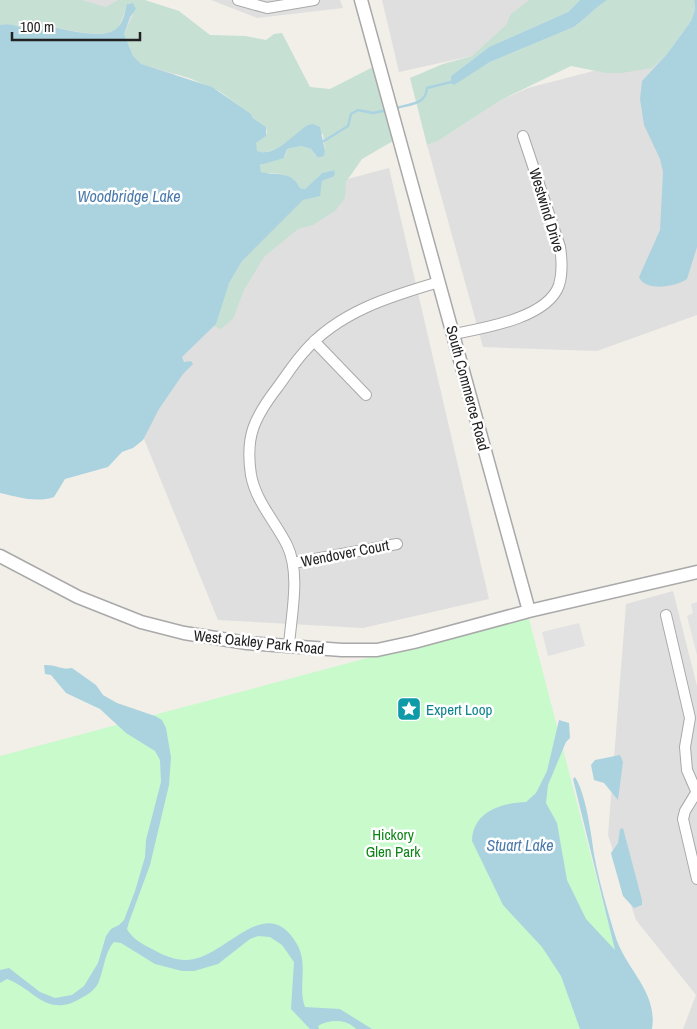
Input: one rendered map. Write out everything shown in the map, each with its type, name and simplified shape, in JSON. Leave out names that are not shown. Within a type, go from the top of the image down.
[{"type":"street","points":[[238,0],[267,8],[314,0]]},
{"type":"street","name":"South Commerce Road","points":[[361,0],[529,611]]},
{"type":"street","name":"Westwind Drive","points":[[454,334],[490,327],[529,313],[550,299],[559,286],[563,266],[560,247],[523,136]]},
{"type":"street","points":[[289,646],[292,563],[287,546],[255,493],[250,471],[249,441],[262,407],[314,341],[334,326],[368,305],[440,282]]},
{"type":"street","points":[[314,341],[366,395]]},
{"type":"street","name":"Wendover Court","points":[[292,563],[397,544]]},
{"type":"street","name":"West Oakley Park Road","points":[[0,556],[78,597],[141,622],[194,635],[247,643],[342,650],[377,650],[529,611]]},
{"type":"street","points":[[529,611],[697,572]]},
{"type":"street","points":[[666,615],[690,718],[685,747],[687,770],[696,794],[685,811],[683,819],[697,879]]},
{"type":"shaded area","points":[[0,0],[142,0],[234,209],[389,168],[489,599],[363,628],[218,620],[119,378],[0,417]]},
{"type":"shaded area","points":[[211,0],[340,0],[343,8],[257,18]]},
{"type":"shaded area","points":[[382,0],[582,0],[472,56],[399,72]]},
{"type":"shaded area","points":[[697,44],[697,315],[597,351],[483,347],[427,145],[438,141],[501,100],[528,88]]},
{"type":"shaded area","points":[[673,591],[697,686],[697,1029],[683,1029],[696,995],[636,920],[608,835],[626,604]]},
{"type":"shaded area","points":[[697,602],[697,655],[687,616],[693,613],[691,604]]},
{"type":"shaded area","points":[[579,623],[585,646],[548,656],[542,632]]},
{"type":"green space","points":[[0,0],[82,0],[106,7],[118,0],[145,0],[179,11],[210,35],[245,36],[266,40],[274,34],[282,33],[310,87],[330,89],[373,67],[393,141],[362,159],[346,182],[345,198],[335,211],[313,225],[298,229],[264,257],[244,290],[233,319],[221,329],[214,326],[229,283],[242,261],[303,200],[316,196],[319,193],[322,181],[333,177],[334,170],[322,173],[305,189],[300,188],[293,179],[284,175],[262,173],[259,167],[263,163],[285,157],[287,149],[301,146],[311,149],[318,158],[323,156],[325,151],[323,134],[301,130],[286,143],[274,150],[268,152],[256,151],[256,143],[267,133],[266,127],[253,118],[250,113],[219,91],[189,78],[141,64],[133,56],[124,34],[133,15],[133,3],[128,3],[118,28],[111,32],[94,34],[49,27],[33,30],[12,25],[0,25]]},
{"type":"green space","points":[[529,0],[580,0],[568,12],[489,47],[451,76],[452,85],[490,62],[574,27],[606,0],[694,0],[695,9],[691,21],[667,54],[652,68],[622,73],[606,73],[571,66],[501,100],[438,141],[427,145],[410,78],[443,64],[472,56],[506,25],[511,14]]},
{"type":"green space","name":"Hickory Glen Park","points":[[528,615],[636,1029],[0,1029],[0,756]]},
{"type":"water","points":[[580,0],[607,0],[574,27],[490,62],[454,85],[451,84],[451,76],[489,47],[568,12]]},
{"type":"water","points":[[694,0],[697,0],[697,247],[687,279],[676,284],[661,287],[647,285],[639,277],[660,230],[663,172],[660,159],[644,125],[640,99],[642,81],[667,54],[691,21],[695,9]]},
{"type":"water","name":"Woodbridge Lake","points":[[133,3],[136,9],[130,17],[124,34],[133,56],[141,64],[212,87],[250,113],[253,118],[266,127],[266,136],[256,143],[257,151],[264,152],[277,148],[308,125],[313,124],[320,127],[325,151],[324,156],[318,158],[311,149],[301,146],[287,149],[284,158],[260,165],[261,172],[288,176],[297,182],[300,188],[305,189],[322,173],[334,170],[335,174],[333,177],[322,181],[320,196],[303,200],[242,261],[229,283],[216,324],[182,357],[184,362],[191,361],[193,364],[183,374],[159,409],[143,440],[133,448],[122,452],[108,467],[65,479],[54,497],[47,499],[20,498],[0,493],[0,25],[12,25],[33,30],[57,28],[90,34],[107,33],[114,31],[119,26],[127,4]]},
{"type":"water","points":[[44,665],[72,668],[96,685],[103,695],[117,703],[155,716],[162,720],[166,728],[171,757],[169,785],[150,865],[127,929],[132,936],[142,944],[163,955],[189,960],[207,954],[247,930],[272,923],[284,928],[299,949],[303,966],[302,991],[305,1007],[340,1009],[372,1029],[356,1029],[348,1023],[333,1021],[318,1026],[319,1029],[310,1029],[291,1009],[294,962],[282,945],[270,937],[258,936],[250,939],[218,964],[194,971],[182,971],[155,964],[121,943],[114,942],[109,950],[95,988],[71,1003],[60,1005],[42,1000],[7,979],[0,983],[0,970],[9,968],[40,992],[55,998],[72,995],[84,986],[98,963],[106,936],[111,929],[124,920],[135,891],[145,857],[146,840],[161,782],[160,760],[155,751],[126,733],[100,709],[66,693],[51,675],[45,674]]},
{"type":"water","name":"Stuart Lake","points":[[559,720],[569,723],[570,738],[566,742],[548,785],[546,803],[557,823],[567,880],[586,919],[615,950],[573,779],[575,777],[585,803],[598,874],[615,935],[626,959],[646,992],[653,1015],[652,1029],[580,1029],[561,976],[542,947],[503,905],[472,841],[477,823],[483,816],[507,804],[526,802],[536,793],[547,771]]},
{"type":"water","points":[[620,755],[623,762],[618,800],[604,783],[594,780],[591,765],[595,760]]},
{"type":"water","points":[[623,828],[642,900],[642,905],[634,908],[623,896],[611,853],[618,843],[620,829]]},
{"type":"waterway","points":[[396,108],[420,101],[424,98],[427,88],[451,82]]},
{"type":"waterway","points":[[324,141],[348,126],[351,114],[358,110],[373,113],[388,110]]},
{"type":"place","name":"Expert Loop","points":[[409,709]]}]
